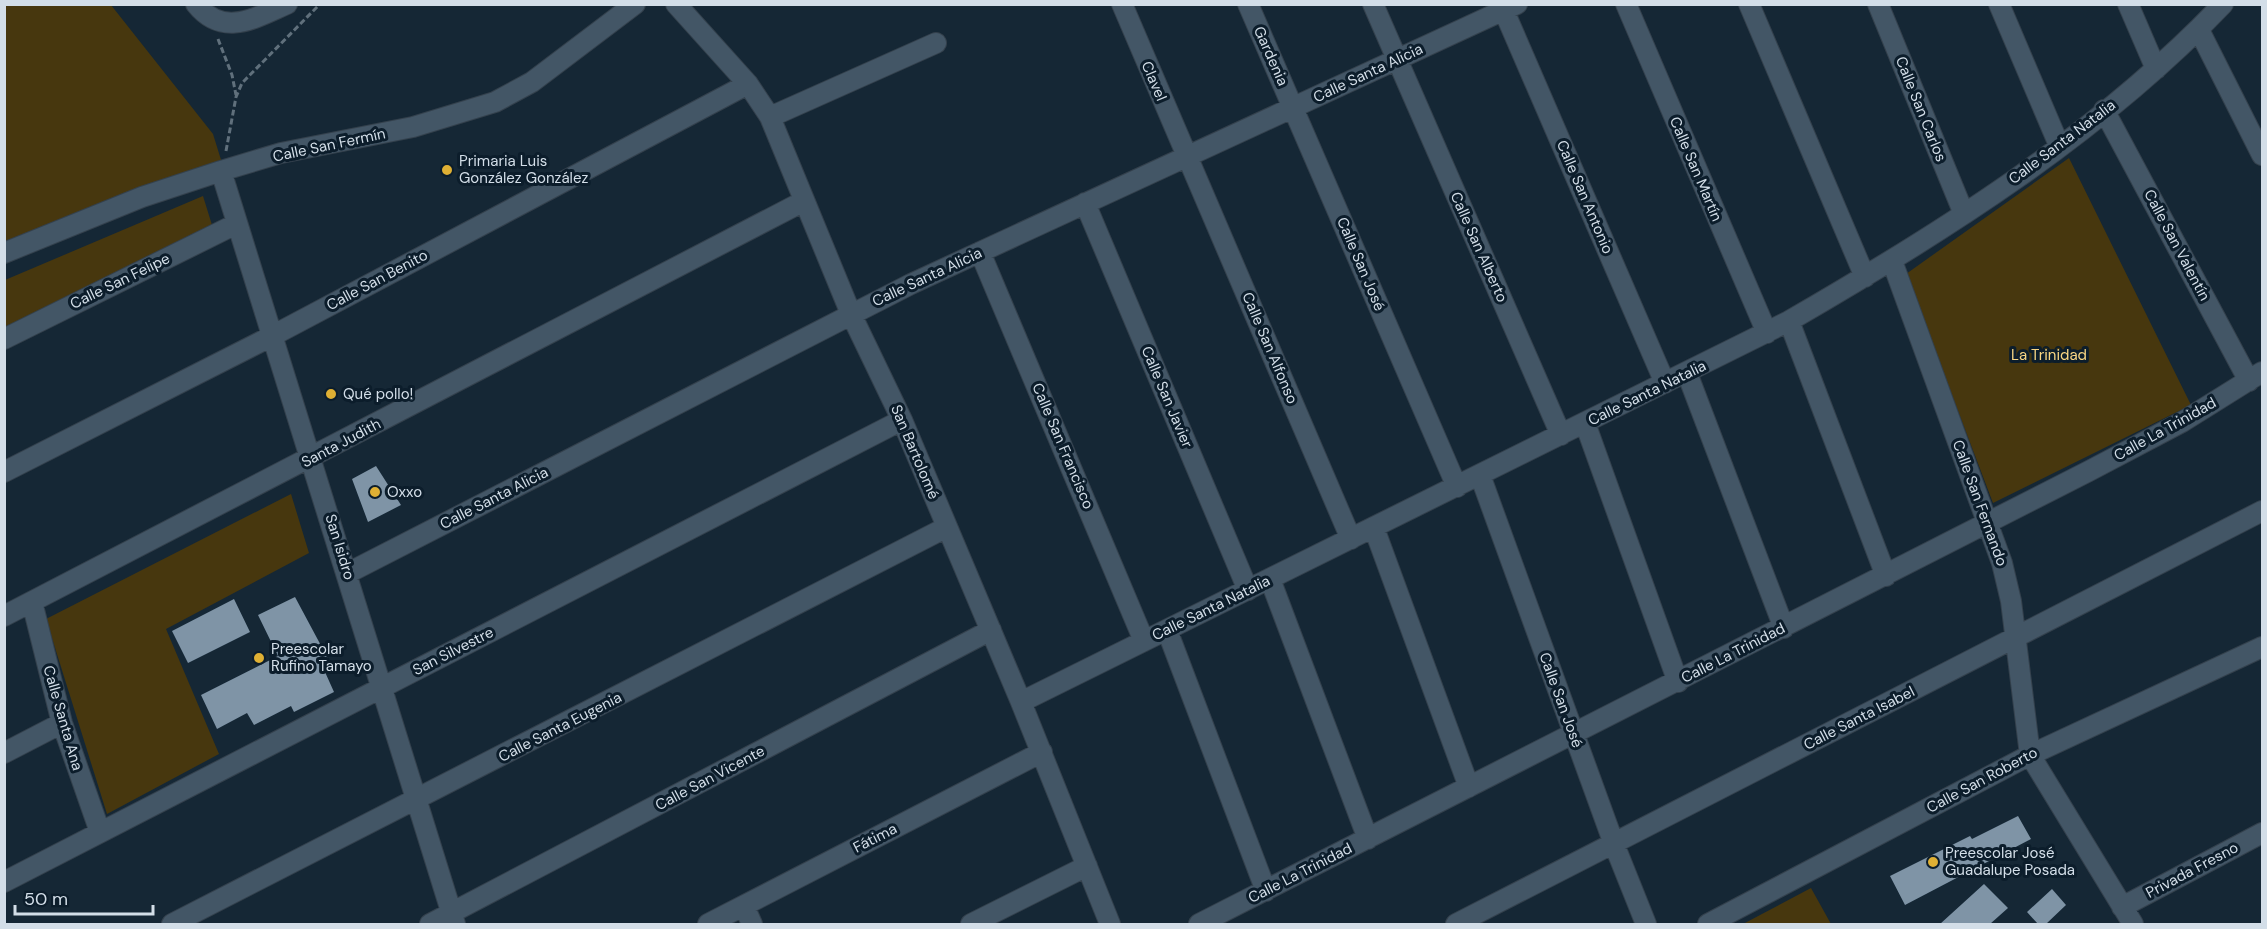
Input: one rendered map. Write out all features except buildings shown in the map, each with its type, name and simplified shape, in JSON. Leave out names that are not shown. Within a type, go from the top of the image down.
[{"type":"street","points":[[201,11],[234,24],[287,4]]},
{"type":"street","name":"Calle San Fermín","points":[[4,253],[142,197],[221,171],[281,153],[413,127],[495,102],[532,82],[635,4]]},
{"type":"street","name":"San Bartolomé","points":[[676,4],[748,84],[770,117],[851,314],[902,420],[991,630],[1110,924]]},
{"type":"street","name":"Clavel","points":[[1122,4],[1187,157]]},
{"type":"street","name":"Gardenia","points":[[1248,4],[1293,108]]},
{"type":"street","name":"Calle San Alberto","points":[[1373,4],[1561,435]]},
{"type":"street","name":"Calle San Martín","points":[[1626,4],[1767,333]]},
{"type":"street","points":[[1749,4],[1865,277]]},
{"type":"street","name":"Calle San Carlos","points":[[1878,4],[1964,214]]},
{"type":"street","points":[[1999,4],[2059,145]]},
{"type":"street","points":[[2128,4],[2156,69]]},
{"type":"street","name":"Calle Santa Natalia","points":[[1021,702],[1767,333],[1865,277],[1964,214],[2059,145],[2156,69],[2199,30],[2223,4]]},
{"type":"street","name":"Calle Santa Alicia","points":[[348,573],[851,314],[1085,203],[1397,60],[1507,6]]},
{"type":"street","name":"Calle San Antonio","points":[[1507,6],[1665,383]]},
{"type":"street","points":[[2199,30],[2262,155]]},
{"type":"street","points":[[770,117],[936,43]]},
{"type":"street","name":"Calle San Benito","points":[[4,472],[272,336],[748,84]]},
{"type":"street","name":"Calle San José","points":[[1293,108],[1457,487]]},
{"type":"street","name":"Calle San Valentín","points":[[2104,110],[2256,376]]},
{"type":"street","name":"Calle San Alfonso","points":[[1187,157],[1352,539]]},
{"type":"street","name":"San Isidro","points":[[221,171],[348,573],[453,919]]},
{"type":"street","name":"Santa Judith","points":[[4,616],[804,201]]},
{"type":"street","name":"Calle San Javier","points":[[1085,203],[1248,590]]},
{"type":"street","name":"Calle San Felipe","points":[[4,339],[236,224]]},
{"type":"street","name":"Calle San Francisco","points":[[980,252],[1144,641]]},
{"type":"street","name":"Calle San Fernando","points":[[1892,261],[1988,523],[2007,582],[2030,755]]},
{"type":"street","points":[[1789,321],[1886,576]]},
{"type":"street","points":[[1687,373],[1784,628]]},
{"type":"street","name":"Calle La Trinidad","points":[[1198,924],[1886,576],[2182,422],[2256,376]]},
{"type":"street","name":"San Silvestre","points":[[4,882],[902,420]]},
{"type":"street","points":[[1585,423],[1678,682]]},
{"type":"street","name":"Calle San José","points":[[1480,475],[1573,734],[1646,924]]},
{"type":"street","name":"Calle Santa Isabel","points":[[1456,924],[2262,510]]},
{"type":"street","name":"Calle Santa Eugenia","points":[[172,924],[947,527]]},
{"type":"street","points":[[1374,528],[1469,787]]},
{"type":"street","points":[[1270,579],[1368,839]]},
{"type":"street","name":"Calle Santa Ana","points":[[32,602],[62,723],[100,832]]},
{"type":"street","name":"Calle San Vicente","points":[[430,924],[453,919],[991,630]]},
{"type":"street","points":[[1167,630],[1266,891]]},
{"type":"street","name":"Calle San Roberto","points":[[1708,924],[2030,755],[2262,647]]},
{"type":"street","points":[[4,753],[62,723]]},
{"type":"street","name":"Fátima","points":[[708,924],[1042,752]]},
{"type":"street","points":[[2030,755],[2133,924]]},
{"type":"street","name":"Privada Fresno","points":[[2122,907],[2262,833]]},
{"type":"street","points":[[971,924],[1087,866]]},
{"type":"street","points":[[744,906],[752,924]]},
{"type":"path","points":[[221,171],[236,97],[242,83],[320,4]]},
{"type":"path","points":[[201,11],[223,50],[236,97]]},
{"type":"green space","points":[[5,5],[111,5],[213,134],[222,163],[5,249]]},
{"type":"green space","name":"La Trinidad","points":[[2069,158],[2191,405],[1993,503],[1906,274]]},
{"type":"green space","points":[[203,196],[212,225],[5,331],[5,280]]},
{"type":"green space","points":[[291,494],[309,553],[166,629],[219,754],[107,814],[46,619]]},
{"type":"green space","points":[[1811,888],[1831,924],[1743,924]]},
{"type":"place","name":"Primaria Luis González González","points":[[447,170]]},
{"type":"place","name":"Qué pollo!","points":[[331,394]]},
{"type":"place","name":"Oxxo","points":[[375,492]]},
{"type":"place","name":"Preescolar Rufino Tamayo","points":[[259,658]]},
{"type":"place","name":"Preescolar José Guadalupe Posada","points":[[1933,862]]}]
